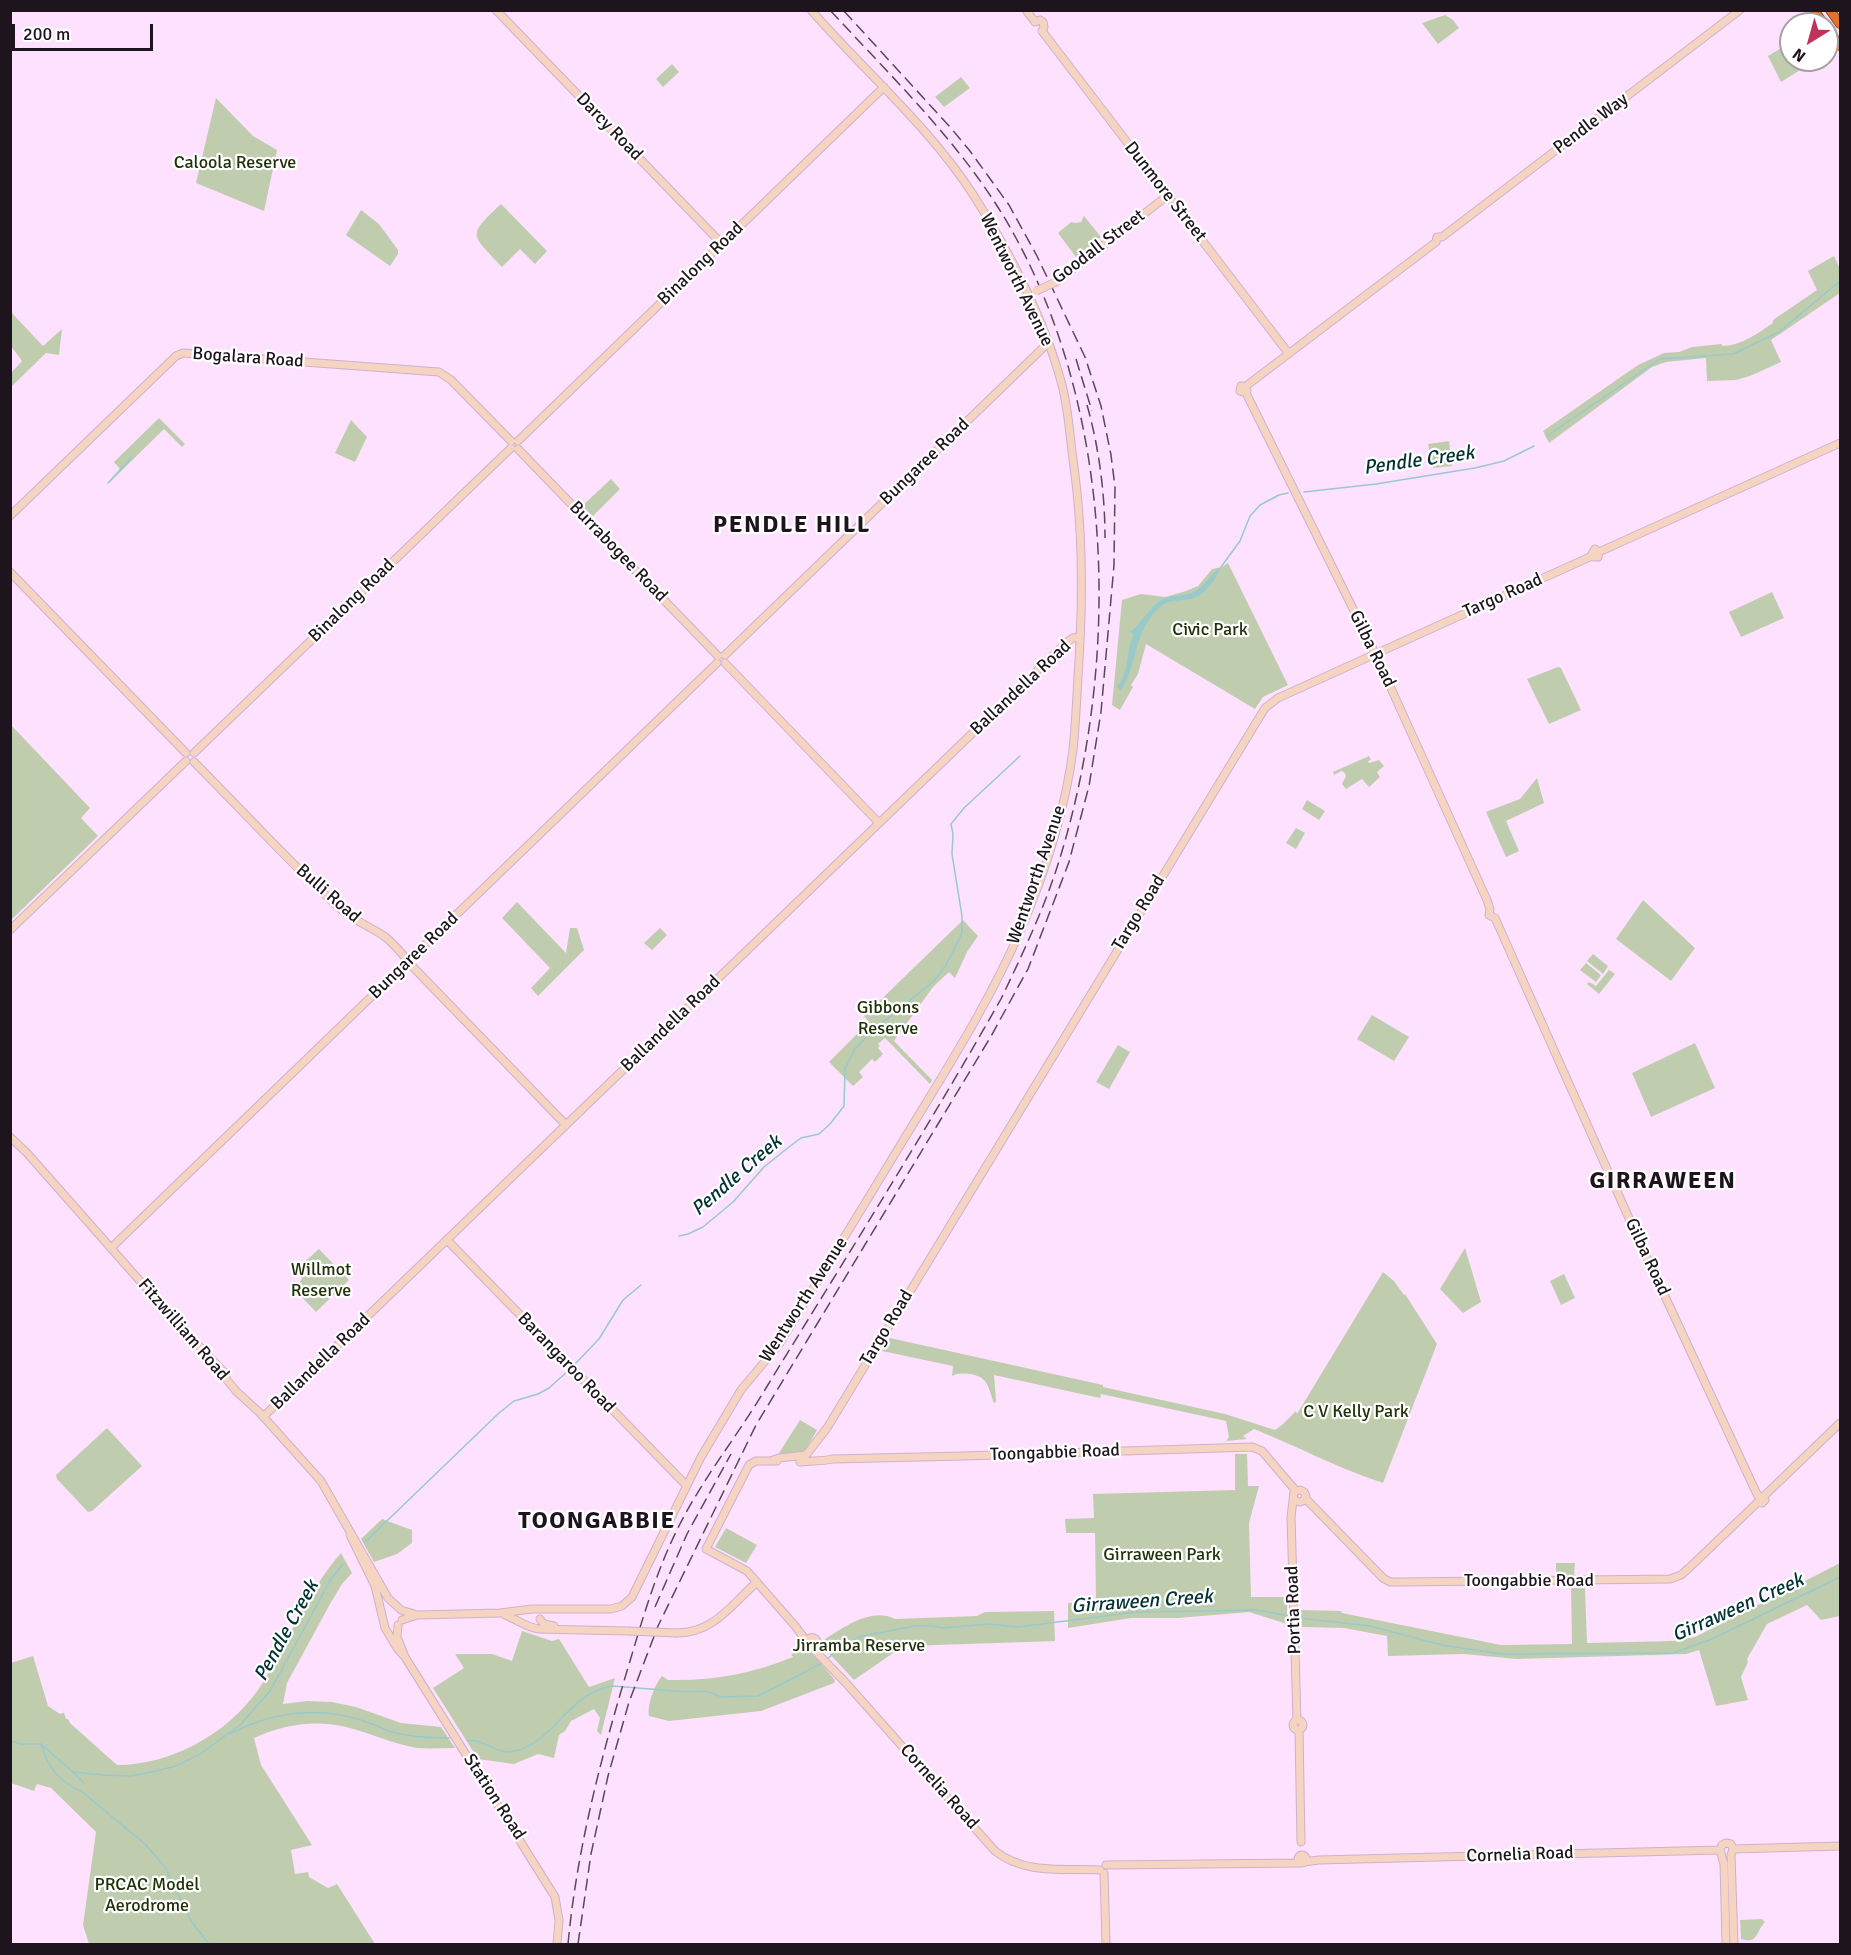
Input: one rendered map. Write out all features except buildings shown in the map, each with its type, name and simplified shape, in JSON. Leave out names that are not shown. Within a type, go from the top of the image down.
[{"type":"highway","points":[[1830,10],[1840,24]]},
{"type":"street","name":"Darcy Road","points":[[496,10],[722,244]]},
{"type":"street","name":"Wentworth Avenue","points":[[525,1612],[538,1615],[549,1610],[611,1609],[622,1606],[630,1600],[706,1447],[741,1390],[780,1343],[970,1031],[1017,938],[1048,854],[1065,796],[1073,749],[1080,637],[1082,550],[1080,511],[1065,397],[1048,343],[1028,295],[990,223],[958,172],[884,87],[811,10]]},
{"type":"street","name":"Dunmore Street","points":[[1026,10],[1035,22],[1040,20],[1043,22],[1042,31],[1289,354]]},
{"type":"street","name":"Pendle Way","points":[[1246,389],[1740,10]]},
{"type":"street","name":"Binalong Road","points":[[10,930],[884,87]]},
{"type":"street","name":"Goodall Street","points":[[1028,295],[1056,282],[1167,196]]},
{"type":"street","name":"Bungaree Road","points":[[111,1248],[1048,343]]},
{"type":"street","name":"Bogalara Road","points":[[10,516],[179,354],[442,373]]},
{"type":"street","name":"Burrabogee Road","points":[[442,373],[879,823]]},
{"type":"street","name":"Gilba Road","points":[[1246,389],[1375,653],[1490,909],[1488,915],[1495,918],[1636,1234],[1760,1498]]},
{"type":"street","name":"Targo Road","points":[[810,1456],[1258,717],[1267,706],[1278,698],[1375,653],[1840,443]]},
{"type":"street","name":"Bulli Road","points":[[10,572],[297,868],[358,923],[387,939],[566,1125]]},
{"type":"street","name":"Ballandella Road","points":[[264,1416],[1067,642],[1080,637]]},
{"type":"street","name":"Fitzwilliam Road","points":[[10,1137],[32,1158],[224,1372],[236,1391],[264,1416],[321,1481],[398,1608]]},
{"type":"street","name":"Barangaroo Road","points":[[447,1240],[686,1485]]},
{"type":"street","name":"Toongabbie Road","points":[[1305,1498],[1383,1578],[1390,1582],[1670,1579],[1681,1575],[1689,1568],[1840,1423]]},
{"type":"street","name":"Toongabbie Road","points":[[757,1582],[742,1568],[706,1549],[748,1467],[754,1461],[810,1456],[826,1460],[832,1458],[1252,1447],[1262,1451],[1296,1491]]},
{"type":"street","points":[[1296,1491],[1304,1492],[1305,1498],[1300,1502],[1294,1500],[1293,1496],[1296,1491]]},
{"type":"street","name":"Portia Road","points":[[1294,1500],[1291,1517],[1297,1720],[1292,1726],[1299,1730],[1301,1842]]},
{"type":"street","name":"Fitzwilliam Road","points":[[348,1528],[351,1539],[375,1586],[381,1615]]},
{"type":"street","points":[[500,1613],[523,1621],[526,1626],[540,1629],[694,1632],[712,1624],[757,1582]]},
{"type":"street","name":"Cornelia Road","points":[[757,1582],[809,1640],[816,1640],[817,1650],[828,1663],[996,1852],[1028,1868],[1104,1869],[1302,1860],[1727,1852],[1840,1846]]},
{"type":"street","points":[[417,1615],[392,1627],[384,1623],[381,1615],[384,1608],[398,1608],[417,1615],[525,1612],[523,1621]]},
{"type":"street","points":[[398,1608],[400,1623]]},
{"type":"street","points":[[538,1615],[546,1625],[565,1629]]},
{"type":"street","points":[[530,1627],[536,1625],[538,1615]]},
{"type":"street","name":"Station Road","points":[[384,1623],[397,1648],[405,1657],[555,1897],[560,1920],[557,1944]]},
{"type":"street","name":"Station Road","points":[[400,1623],[397,1637],[405,1657]]},
{"type":"street","points":[[1726,1944],[1727,1852]]},
{"type":"street","points":[[1727,1852],[1734,1944]]},
{"type":"street","points":[[1104,1869],[1106,1944]]},
{"type":"green space","points":[[1445,15],[1459,28],[1438,44],[1422,23]]},
{"type":"green space","points":[[1779,49],[1779,72],[1797,72],[1781,82],[1768,56]]},
{"type":"green space","points":[[672,64],[679,72],[663,87],[656,79]]},
{"type":"green space","points":[[961,77],[970,88],[944,107],[935,97]]},
{"type":"green space","name":"Caloola Reserve","points":[[216,98],[253,136],[277,150],[264,211],[196,183]]},
{"type":"green space","points":[[501,204],[547,251],[535,264],[520,249],[502,267],[479,241],[478,229]]},
{"type":"green space","points":[[361,210],[379,224],[398,250],[390,266],[346,235]]},
{"type":"green space","points":[[1084,216],[1101,237],[1076,257],[1058,233],[1071,222],[1081,222]]},
{"type":"green space","points":[[1834,256],[1840,269],[1840,293],[1771,340],[1781,362],[1736,380],[1707,381],[1706,358],[1666,362],[1652,367],[1549,443],[1543,431],[1638,365],[1664,353],[1679,352],[1692,347],[1730,345],[1762,331],[1773,323],[1773,320],[1817,290],[1808,271]]},
{"type":"green space","points":[[11,312],[43,346],[62,329],[59,355],[46,353],[11,387],[11,373],[22,361],[11,346]]},
{"type":"green space","points":[[159,418],[185,444],[182,447],[164,429],[108,484],[120,469],[114,462]]},
{"type":"green space","points":[[351,420],[367,437],[355,462],[335,453]]},
{"type":"green space","points":[[1449,441],[1452,466],[1433,468],[1428,444]]},
{"type":"green space","points":[[611,479],[620,489],[593,516],[582,506]]},
{"type":"green space","name":"Civic Park","points":[[1228,563],[1288,685],[1263,697],[1255,709],[1146,644],[1138,674],[1131,685],[1133,687],[1120,710],[1112,705],[1122,600],[1141,594],[1165,597],[1186,591],[1198,586],[1212,569]]},
{"type":"green space","points":[[1772,592],[1784,618],[1741,637],[1729,612]]},
{"type":"green space","points":[[1558,667],[1561,668],[1581,710],[1549,724],[1527,679]]},
{"type":"green space","points":[[11,725],[90,808],[81,818],[98,836],[11,920]]},
{"type":"green space","points":[[1369,756],[1371,760],[1368,761],[1369,763],[1379,760],[1384,766],[1377,772],[1380,777],[1369,787],[1362,779],[1346,789],[1342,784],[1346,776],[1344,772],[1341,771],[1334,775],[1333,772]]},
{"type":"green space","points":[[1537,778],[1544,803],[1506,821],[1519,851],[1506,857],[1486,812],[1520,799]]},
{"type":"green space","points":[[1307,800],[1325,811],[1319,820],[1302,809]]},
{"type":"green space","points":[[1296,828],[1305,833],[1296,849],[1286,843]]},
{"type":"green space","points":[[1643,900],[1695,948],[1671,981],[1616,939]]},
{"type":"green space","points":[[517,902],[566,953],[570,928],[577,928],[584,950],[538,996],[531,988],[550,968],[502,918]]},
{"type":"green space","name":"Gibbons Reserve","points":[[963,920],[978,936],[967,952],[955,978],[949,972],[933,987],[894,1041],[932,1080],[930,1084],[885,1038],[878,1044],[883,1054],[875,1062],[872,1059],[859,1072],[863,1077],[853,1086],[829,1062],[869,1022],[864,1016]]},
{"type":"green space","points":[[660,928],[667,935],[652,950],[644,943]]},
{"type":"green space","points":[[1593,954],[1608,966],[1603,974],[1587,961]]},
{"type":"green space","points":[[1586,963],[1601,975],[1596,982],[1580,970]]},
{"type":"green space","points":[[1609,970],[1615,974],[1599,994],[1587,984],[1589,982],[1596,986]]},
{"type":"green space","points":[[1372,1015],[1409,1037],[1394,1061],[1357,1039]]},
{"type":"green space","points":[[1695,1043],[1715,1088],[1651,1117],[1632,1073]]},
{"type":"green space","points":[[1118,1045],[1130,1052],[1109,1089],[1096,1082]]},
{"type":"green space","points":[[1465,1248],[1481,1302],[1463,1313],[1440,1289]]},
{"type":"green space","name":"Willmot Reserve","points":[[319,1249],[349,1280],[316,1312],[294,1289],[302,1279],[300,1266]]},
{"type":"green space","name":"C V Kelly Park","points":[[1383,1272],[1405,1294],[1437,1344],[1383,1483],[1254,1429],[1243,1436],[1247,1439],[1226,1441],[1229,1437],[1226,1421],[1101,1394],[1100,1398],[994,1375],[996,1402],[994,1403],[986,1382],[978,1376],[964,1373],[952,1376],[953,1366],[882,1351],[890,1338],[1225,1414],[1275,1430],[1296,1411],[1297,1414]]},
{"type":"green space","points":[[1564,1274],[1575,1298],[1561,1305],[1550,1281]]},
{"type":"green space","points":[[800,1420],[817,1430],[805,1451],[779,1453]]},
{"type":"green space","points":[[107,1428],[142,1466],[92,1511],[88,1512],[57,1479],[56,1475]]},
{"type":"green space","name":"Girraween Park","points":[[1235,1454],[1247,1454],[1248,1486],[1259,1486],[1249,1523],[1251,1597],[1287,1597],[1287,1624],[1249,1612],[1178,1618],[1131,1618],[1068,1628],[1068,1603],[1096,1602],[1095,1533],[1066,1533],[1065,1519],[1094,1518],[1093,1494],[1235,1490]]},
{"type":"green space","points":[[382,1519],[412,1530],[412,1543],[397,1554],[374,1562],[361,1539]]},
{"type":"green space","points":[[726,1528],[757,1545],[746,1563],[715,1547]]},
{"type":"green space","name":"PRCAC Model Aerodrome","points":[[341,1553],[352,1573],[330,1604],[287,1683],[283,1704],[307,1701],[332,1702],[356,1707],[401,1723],[441,1727],[455,1748],[417,1748],[350,1728],[325,1724],[289,1726],[254,1738],[261,1765],[312,1845],[291,1850],[295,1874],[308,1872],[309,1877],[328,1888],[337,1884],[375,1944],[89,1944],[83,1925],[96,1832],[51,1788],[37,1784],[34,1791],[11,1783],[11,1663],[33,1656],[48,1706],[60,1714],[64,1713],[70,1723],[117,1765],[137,1764],[177,1753],[214,1733],[245,1706],[269,1673],[317,1585]]},
{"type":"green space","points":[[1556,1563],[1575,1563],[1574,1576],[1556,1576]]},
{"type":"green space","points":[[1840,1563],[1840,1616],[1821,1620],[1807,1605],[1767,1624],[1747,1659],[1748,1662],[1741,1677],[1748,1700],[1716,1706],[1699,1650],[1686,1654],[1516,1659],[1464,1654],[1388,1656],[1387,1636],[1344,1628],[1302,1627],[1301,1610],[1341,1611],[1501,1645],[1572,1644],[1571,1588],[1585,1588],[1587,1643],[1673,1641],[1695,1637]]},
{"type":"green space","name":"Jirramba Reserve","points":[[1054,1611],[1055,1641],[907,1646],[854,1680],[824,1648],[825,1639],[858,1620],[877,1615],[895,1619],[977,1616],[985,1612]]},
{"type":"green space","points":[[522,1631],[552,1641],[559,1639],[589,1687],[615,1678],[601,1735],[597,1731],[600,1718],[594,1709],[571,1721],[565,1731],[559,1735],[554,1758],[538,1754],[514,1764],[478,1759],[433,1688],[464,1668],[455,1654],[492,1654],[512,1661]]},
{"type":"green space","name":"Jirramba Reserve","points":[[802,1651],[811,1652],[835,1680],[834,1683],[761,1711],[669,1721],[649,1716],[652,1695],[662,1676],[668,1680],[716,1678],[778,1663],[793,1657],[791,1654]]},
{"type":"green space","points":[[1762,1919],[1765,1922],[1754,1939],[1741,1939],[1740,1920]]},
{"type":"shaded area","points":[[1221,567],[1203,593],[1194,598],[1171,601],[1159,608],[1150,618],[1120,691],[1117,686],[1124,675],[1134,635],[1130,632],[1161,600],[1193,592]]},
{"type":"waterway","points":[[1547,436],[1660,359],[1733,354],[1779,332],[1840,281]]},
{"type":"waterway","name":"Pendle Creek","points":[[1304,492],[1376,484],[1475,468],[1504,461],[1534,446]]},
{"type":"waterway","points":[[108,483],[132,457]]},
{"type":"waterway","name":"Pendle Creek","points":[[1221,567],[1240,541],[1250,516],[1260,505],[1288,493]]},
{"type":"waterway","name":"Pendle Creek","points":[[679,1236],[703,1227],[733,1202],[764,1167],[801,1138],[819,1134],[830,1124],[844,1106],[845,1069],[855,1049],[872,1031],[934,981],[946,965],[962,933],[962,916],[952,854],[951,824],[964,808],[1020,756]]},
{"type":"waterway","name":"Pendle Creek","points":[[574,1365],[599,1339],[623,1300],[641,1285]]},
{"type":"waterway","name":"Pendle Creek","points":[[365,1542],[499,1413],[514,1401],[549,1388],[568,1371]]},
{"type":"waterway","name":"Girraween Creek","points":[[41,1744],[73,1772],[103,1775],[131,1776],[156,1771],[176,1766],[200,1754],[240,1725],[270,1691],[331,1579],[343,1564]]},
{"type":"waterway","name":"Girraween Creek","points":[[1298,1618],[1370,1626],[1442,1645],[1501,1654],[1673,1653],[1712,1639],[1840,1577]]},
{"type":"waterway","name":"Girraween Creek","points":[[828,1658],[858,1637],[914,1626],[943,1628],[989,1624],[1018,1627],[1137,1612],[1256,1610],[1290,1616]]},
{"type":"waterway","name":"Girraween Creek","points":[[467,1740],[479,1741],[505,1752],[529,1746],[541,1738],[584,1698],[597,1690],[613,1686],[687,1692],[705,1691],[722,1697],[758,1696],[822,1663]]},
{"type":"waterway","name":"Girraween Creek","points":[[230,1734],[273,1717],[319,1713],[355,1718],[404,1735],[449,1738]]},
{"type":"waterway","points":[[10,1741],[21,1744],[41,1744],[47,1760],[60,1778],[81,1791],[145,1844],[165,1867],[191,1921],[209,1944]]},
{"type":"waterway","points":[[74,1773],[84,1783]]},
{"type":"railway","points":[[568,1944],[584,1836],[600,1766],[640,1628],[669,1548],[697,1494],[755,1406],[944,1097],[1001,999],[1041,912],[1060,858],[1079,783],[1092,704],[1099,624],[1098,543],[1089,463],[1073,385],[1049,309],[1016,238],[998,206],[977,176],[906,91],[830,10]]},
{"type":"railway","points":[[578,1944],[591,1854],[608,1776],[629,1702],[658,1626],[756,1425],[990,1038],[1028,969],[1069,862],[1089,786],[1101,712],[1114,565],[1115,487],[1101,406],[1085,357],[1037,256],[1009,205],[950,127],[843,10]]},
{"type":"railway","points":[[1076,359],[1092,411]]},
{"type":"railway","points":[[1087,405],[1100,471],[1105,538]]},
{"type":"railway","points":[[655,1607],[687,1534],[731,1454]]},
{"type":"district","name":"PENDLE HILL","points":[[792,526]]},
{"type":"district","name":"GIRRAWEEN","points":[[1663,1182]]},
{"type":"district","name":"TOONGABBIE","points":[[597,1522]]}]
